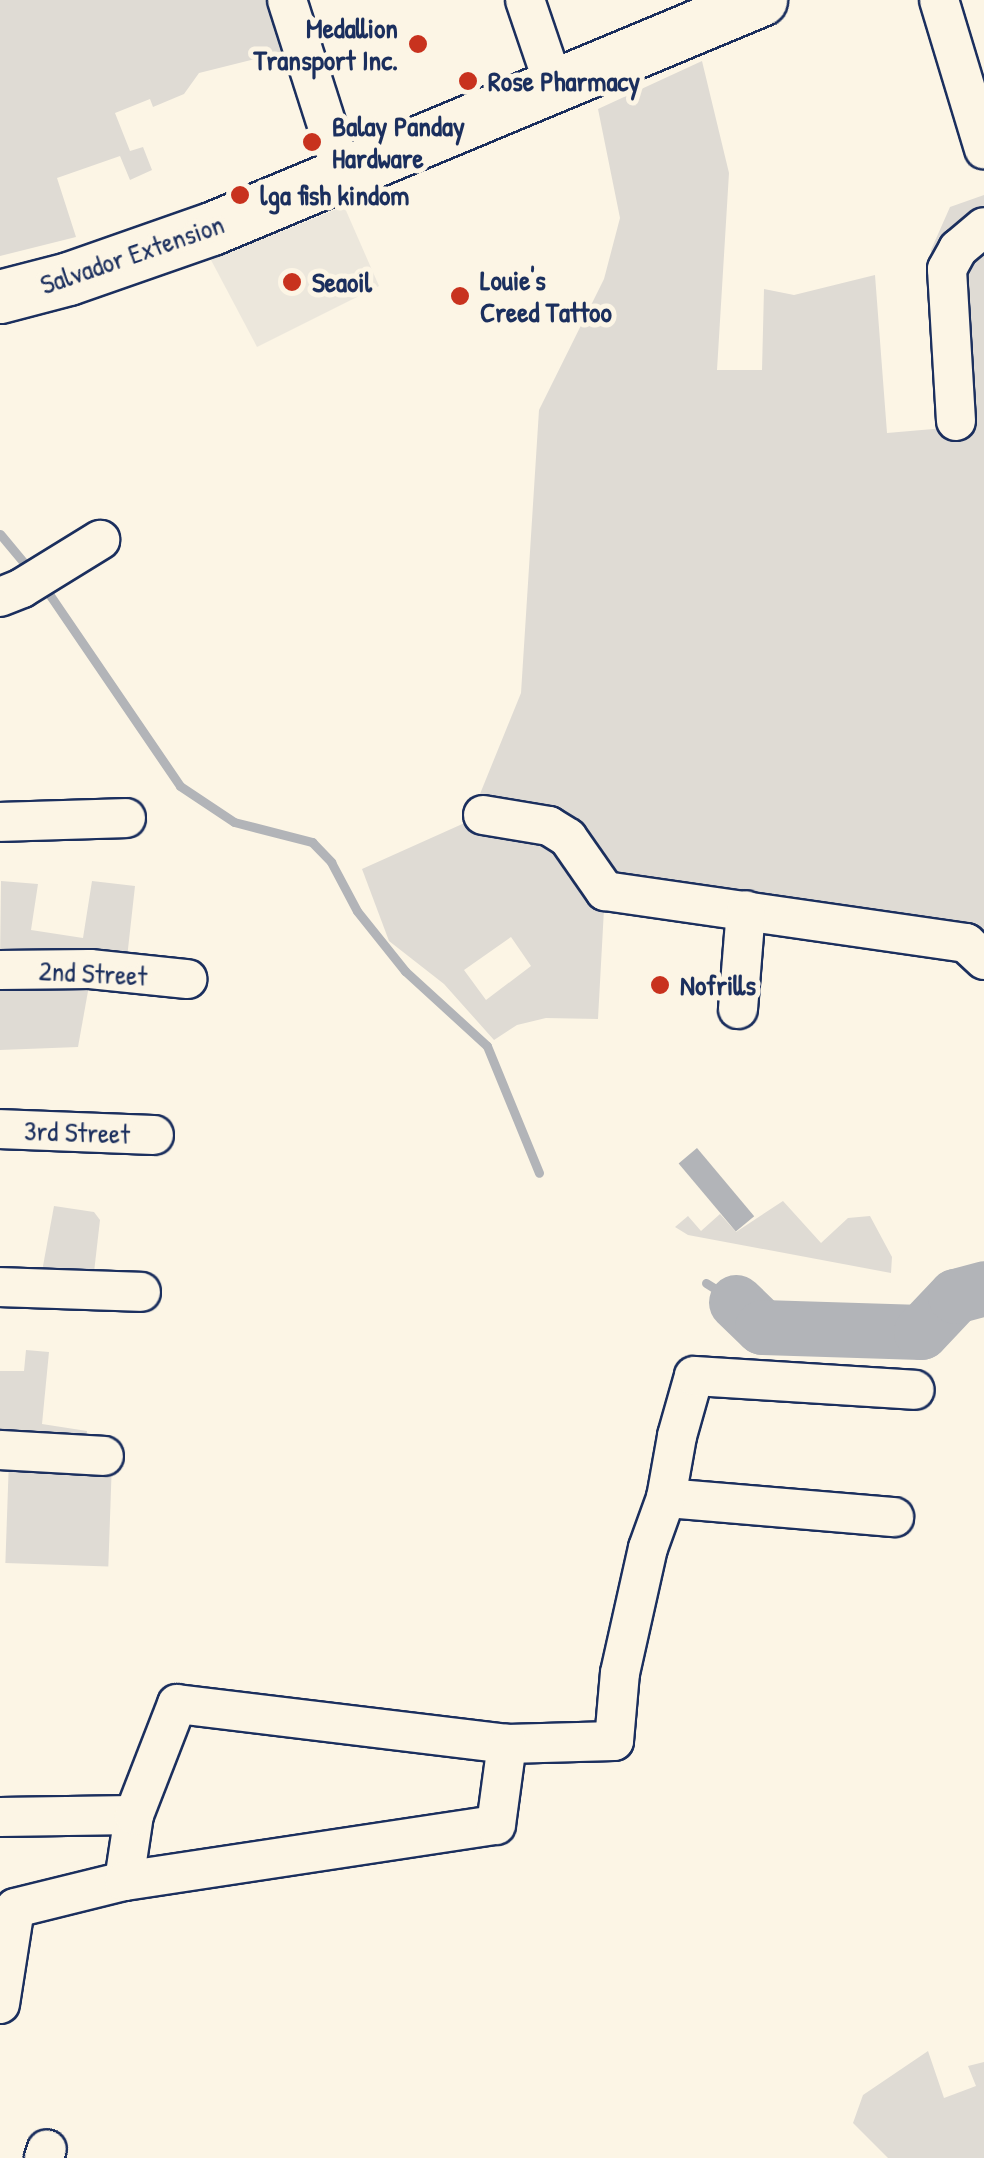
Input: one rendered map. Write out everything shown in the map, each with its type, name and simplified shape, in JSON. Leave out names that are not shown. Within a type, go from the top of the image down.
[{"type":"main road","name":"Salvador Extension","points":[[0,297],[69,279],[343,176],[761,0]]},
{"type":"street","points":[[287,0],[343,176]]},
{"type":"street","points":[[524,0],[555,88]]},
{"type":"street","points":[[939,0],[984,150]]},
{"type":"street","points":[[956,421],[947,269],[958,249],[984,226]]},
{"type":"street","points":[[24,586],[100,540]]},
{"type":"street","points":[[483,815],[549,826],[568,838],[606,891],[966,942],[984,960]]},
{"type":"street","points":[[0,822],[126,818]]},
{"type":"street","points":[[738,1009],[746,910]]},
{"type":"street","name":"2nd Street","points":[[0,970],[90,969],[187,978]]},
{"type":"street","name":"3rd Street","points":[[0,1129],[154,1135]]},
{"type":"street","points":[[0,1287],[141,1292]]},
{"type":"street","points":[[124,1881],[134,1816],[177,1704],[507,1744],[614,1741],[620,1673],[648,1548],[666,1498],[677,1436],[694,1376],[915,1390]]},
{"type":"street","points":[[0,1450],[104,1456]]},
{"type":"street","points":[[666,1498],[894,1517]]},
{"type":"street","points":[[0,2004],[15,1908],[124,1881],[496,1825],[507,1744]]},
{"type":"street","points":[[0,1817],[134,1816]]},
{"type":"shaded area","points":[[0,0],[274,0],[291,50],[199,73],[184,94],[153,107],[150,99],[115,113],[130,151],[143,147],[152,170],[130,180],[120,156],[57,178],[76,237],[0,256]]},
{"type":"shaded area","points":[[702,61],[729,173],[717,370],[762,370],[764,289],[794,295],[875,275],[887,433],[945,428],[931,250],[950,207],[984,195],[984,981],[979,980],[968,954],[604,909],[598,1019],[546,1018],[517,1025],[494,1040],[444,984],[389,941],[362,869],[469,821],[521,693],[539,410],[604,279],[620,218],[598,109]],"holes":[[[511,937],[531,966],[486,1000],[464,970]]]},
{"type":"shaded area","points":[[344,206],[379,286],[257,347],[211,260]]},
{"type":"shaded area","points":[[1,881],[38,884],[31,930],[83,938],[92,881],[135,886],[126,967],[0,964]]},
{"type":"shaded area","points":[[90,980],[78,1047],[0,1050],[0,982]]},
{"type":"shaded area","points":[[697,1148],[754,1216],[736,1232],[679,1163]]},
{"type":"shaded area","points":[[783,1201],[821,1243],[848,1218],[870,1216],[892,1257],[891,1273],[688,1235],[675,1227],[688,1216],[701,1231],[720,1214],[736,1232]]},
{"type":"shaded area","points":[[54,1206],[94,1212],[100,1220],[93,1281],[48,1281],[43,1266]]},
{"type":"shaded area","points":[[26,1350],[49,1352],[42,1424],[87,1431],[85,1449],[0,1443],[0,1371],[24,1371]]},
{"type":"shaded area","points":[[9,1459],[112,1463],[108,1567],[5,1563]]},
{"type":"shaded area","points":[[928,2051],[944,2098],[976,2086],[968,2066],[984,2062],[984,2158],[888,2158],[853,2123],[863,2095]]},
{"type":"waterway","points":[[0,534],[30,570]]},
{"type":"waterway","points":[[43,585],[180,786],[234,822],[312,842],[331,862],[357,911],[405,971],[487,1046],[539,1173]]},
{"type":"waterway","points":[[706,1283],[736,1302]]},
{"type":"waterway","points":[[736,1302],[762,1327],[921,1332],[955,1296],[984,1288]]},
{"type":"place","name":"Medallion Transport Inc.","points":[[418,44]]},
{"type":"place","name":"Rose Pharmacy","points":[[468,81]]},
{"type":"place","name":"Balay Panday Hardware","points":[[312,142]]},
{"type":"place","name":"lga fish kindom","points":[[240,195]]},
{"type":"place","name":"Seaoil","points":[[292,282]]},
{"type":"place","name":"Louie's Creed Tattoo","points":[[460,296]]},
{"type":"place","name":"Nofrills","points":[[660,985]]}]
